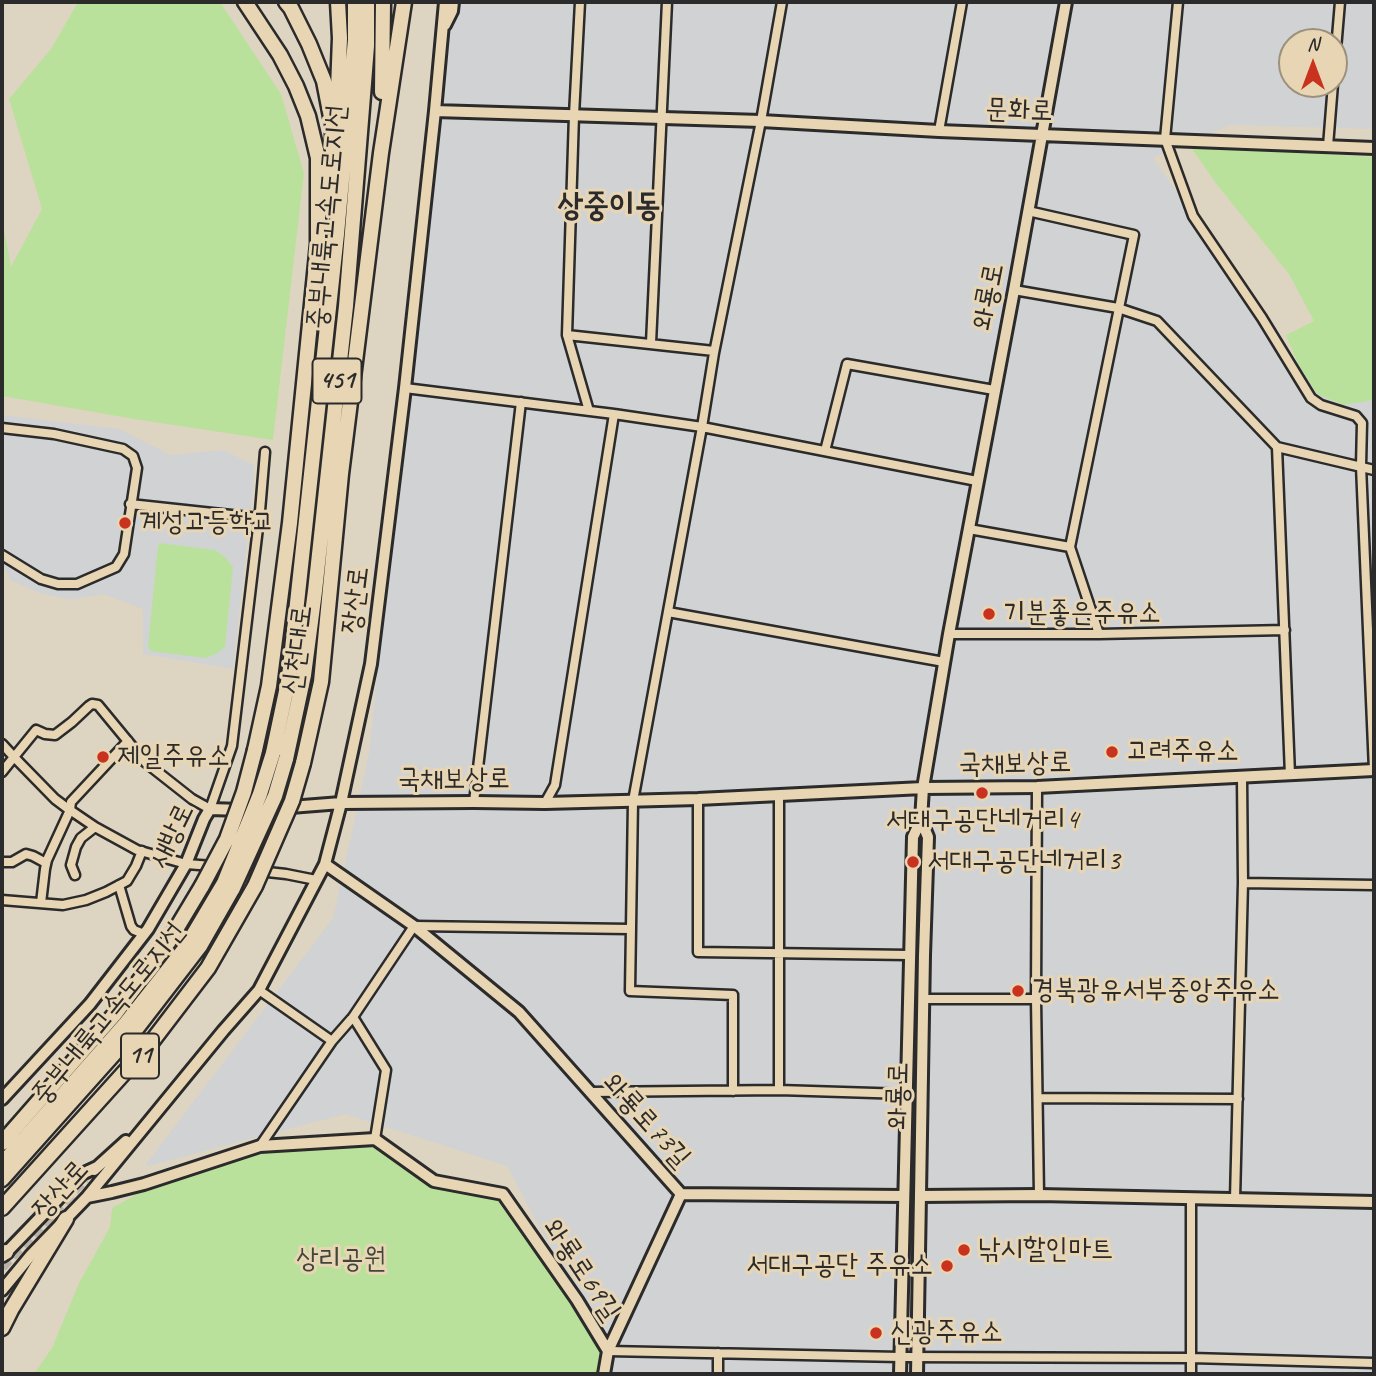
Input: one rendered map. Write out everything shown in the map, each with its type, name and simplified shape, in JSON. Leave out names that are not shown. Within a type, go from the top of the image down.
[{"type":"highway","name":"신천대로","points":[[2,1143],[114,1015],[169,941],[228,839],[256,750],[269,686],[290,523],[318,244],[318,158],[308,116],[296,86],[280,55],[245,2]]},
{"type":"highway","points":[[286,2],[309,44],[324,81],[333,125]]},
{"type":"highway","points":[[318,244],[333,163],[333,125],[340,38],[338,2]]},
{"type":"highway","name":"중부내륙고속도로지선","points":[[280,756],[337,234],[355,40],[355,2]]},
{"type":"highway","name":"중부내륙고속도로지선","points":[[2,1180],[111,1058],[200,946],[228,886],[260,794],[280,756],[303,675],[312,615],[346,306],[367,46],[367,2]]},
{"type":"highway","points":[[381,153],[383,2]]},
{"type":"highway","name":"신천대로","points":[[4,1207],[150,1044],[208,968],[255,886],[292,801],[321,682],[341,474],[381,153],[404,2]]},
{"type":"highway","name":"중부내륙고속도로지선","points":[[2,1164],[126,1023],[186,947],[228,886]]},
{"type":"highway","points":[[2,1328],[66,1219]]},
{"type":"main road","name":"장산로","points":[[4,1284],[87,1197],[259,990],[325,864],[371,664],[405,388],[445,2]]},
{"type":"main road","name":"장산로","points":[[442,30],[452,11],[453,2]]},
{"type":"main road","name":"와룡로","points":[[900,1374],[913,837],[921,820],[923,788],[944,662],[1066,2]]},
{"type":"main road","name":"문화로","points":[[435,111],[761,121],[939,131],[1374,148]]},
{"type":"main road","name":"국채보상로","points":[[211,809],[230,811],[341,803],[633,801],[923,788],[1037,788],[1374,770]]},
{"type":"main road","name":"새방로","points":[[2,1099],[90,1004],[144,934],[186,864],[204,819],[211,809]]},
{"type":"main road","name":"와룡로","points":[[917,1374],[928,836],[921,820]]},
{"type":"main road","name":"와룡로73길","points":[[325,864],[414,926],[519,1012],[681,1194],[904,1196]]},
{"type":"main road","name":"장산로","points":[[85,1179],[151,1118]]},
{"type":"main road","points":[[87,1197],[144,1184],[260,1146],[374,1139]]},
{"type":"main road","name":"와룡로69길","points":[[374,1139],[434,1181],[503,1194],[608,1351]]},
{"type":"main road","points":[[3,1254],[82,1174],[97,1167]]},
{"type":"main road","points":[[604,1374],[608,1351],[681,1194]]},
{"type":"main road","points":[[920,1196],[1039,1195],[1374,1202]]},
{"type":"street","points":[[580,2],[567,335],[589,411]]},
{"type":"street","points":[[651,343],[667,2]]},
{"type":"street","points":[[733,1091],[733,995],[630,991],[633,801],[714,353],[782,2]]},
{"type":"street","points":[[939,131],[962,2]]},
{"type":"street","points":[[1178,2],[1165,139],[1193,216],[1262,318],[1311,398],[1321,405],[1356,416],[1362,423],[1374,770]]},
{"type":"street","points":[[1338,28],[1340,2]]},
{"type":"street","points":[[1328,146],[1332,98]]},
{"type":"street","points":[[1028,211],[1133,235],[1070,547],[1099,634]]},
{"type":"street","points":[[1014,290],[1118,308],[1157,321],[1277,447],[1374,470]]},
{"type":"street","points":[[567,335],[651,343],[714,353]]},
{"type":"street","points":[[825,451],[846,363],[994,390]]},
{"type":"street","points":[[405,388],[702,427],[977,481]]},
{"type":"street","points":[[474,802],[521,402]]},
{"type":"street","points":[[545,803],[555,785],[614,414]]},
{"type":"street","points":[[2,428],[54,434],[123,449],[133,456],[137,467],[124,554],[116,567],[76,584],[58,584],[41,579],[2,555]]},
{"type":"street","points":[[1277,447],[1290,775]]},
{"type":"street","name":"새방로","points":[[211,809],[232,747],[265,452]]},
{"type":"street","points":[[130,503],[259,518]]},
{"type":"street","points":[[968,529],[1070,547]]},
{"type":"street","points":[[668,612],[944,662]]},
{"type":"street","points":[[949,634],[1099,634],[1285,629]]},
{"type":"street","points":[[2,770],[36,730],[55,735],[92,704],[99,705],[145,762],[192,799],[211,809]]},
{"type":"street","points":[[41,903],[46,863],[70,810],[71,802],[128,741]]},
{"type":"street","points":[[2,744],[55,799],[95,827],[142,851],[186,864],[286,874],[316,880]]},
{"type":"street","points":[[1235,1199],[1243,883],[1242,778]]},
{"type":"street","points":[[1037,788],[1039,1195]]},
{"type":"street","points":[[779,795],[779,1090]]},
{"type":"street","points":[[698,799],[698,952],[909,955]]},
{"type":"street","points":[[75,875],[71,864],[76,848],[81,838],[95,827]]},
{"type":"street","points":[[2,900],[63,905],[106,892],[127,881],[142,851]]},
{"type":"street","points":[[2,862],[12,862],[26,854],[46,863]]},
{"type":"street","points":[[1243,883],[1374,885]]},
{"type":"street","points":[[119,885],[131,926],[144,934]]},
{"type":"street","points":[[260,1146],[332,1041],[353,1017],[414,926],[630,929]]},
{"type":"street","points":[[259,990],[332,1041]]},
{"type":"street","points":[[923,999],[1036,999]]},
{"type":"street","points":[[353,1017],[386,1070],[374,1139]]},
{"type":"street","points":[[590,1092],[779,1090],[906,1094]]},
{"type":"street","points":[[1038,1098],[1238,1099]]},
{"type":"street","points":[[1191,1198],[1191,1374]]},
{"type":"street","name":"와룡로69길","points":[[608,1351],[1374,1363]]},
{"type":"street","points":[[718,1353],[718,1374]]},
{"type":"shaded area","points":[[452,2],[1374,2],[1374,129],[1230,125],[1153,158],[1317,394],[1343,405],[1374,400],[1374,1374],[607,1374],[609,1358],[507,1166],[345,1114],[144,1167],[333,918],[369,754],[441,45]]},
{"type":"shaded area","name":"계성고등학교","points":[[2,415],[120,429],[170,455],[223,450],[254,465],[233,669],[143,654],[143,609],[103,594],[73,600],[39,593],[10,580],[6,569],[2,567]]},
{"type":"green space","points":[[78,2],[220,2],[281,94],[304,173],[273,440],[2,396],[2,219],[11,267],[42,209],[9,99],[51,49]]},
{"type":"green space","points":[[1190,146],[1374,157],[1374,400],[1343,405],[1317,394],[1298,364],[1286,335],[1314,321],[1289,274],[1218,186]]},
{"type":"green space","points":[[159,543],[215,550],[233,567],[225,647],[216,654],[205,658],[151,651],[148,647]]},
{"type":"green space","name":"상리공원","points":[[375,1143],[432,1185],[502,1199],[601,1348],[598,1374],[34,1374],[52,1348],[79,1283],[110,1227],[112,1208],[150,1187],[260,1149]]},
{"type":"tunnel","points":[[2,1267],[85,1179]]},
{"type":"place","name":"계성고등학교","points":[[125,523]]},
{"type":"place","name":"기분좋은주유소","points":[[989,614]]},
{"type":"place","name":"고려주유소","points":[[1112,752]]},
{"type":"place","name":"제일주유소","points":[[103,757]]},
{"type":"place","name":"서대구공단네거리4","points":[[982,793]]},
{"type":"place","name":"서대구공단네거리3","points":[[913,862]]},
{"type":"place","name":"경북광유서부중앙주유소","points":[[1018,991]]},
{"type":"place","name":"낚시할인마트","points":[[964,1250]]},
{"type":"place","name":"서대구공단 주유소","points":[[947,1266]]},
{"type":"place","name":"신광주유소","points":[[876,1333]]},
{"type":"district","name":"상중이동","points":[[609,207]]}]
